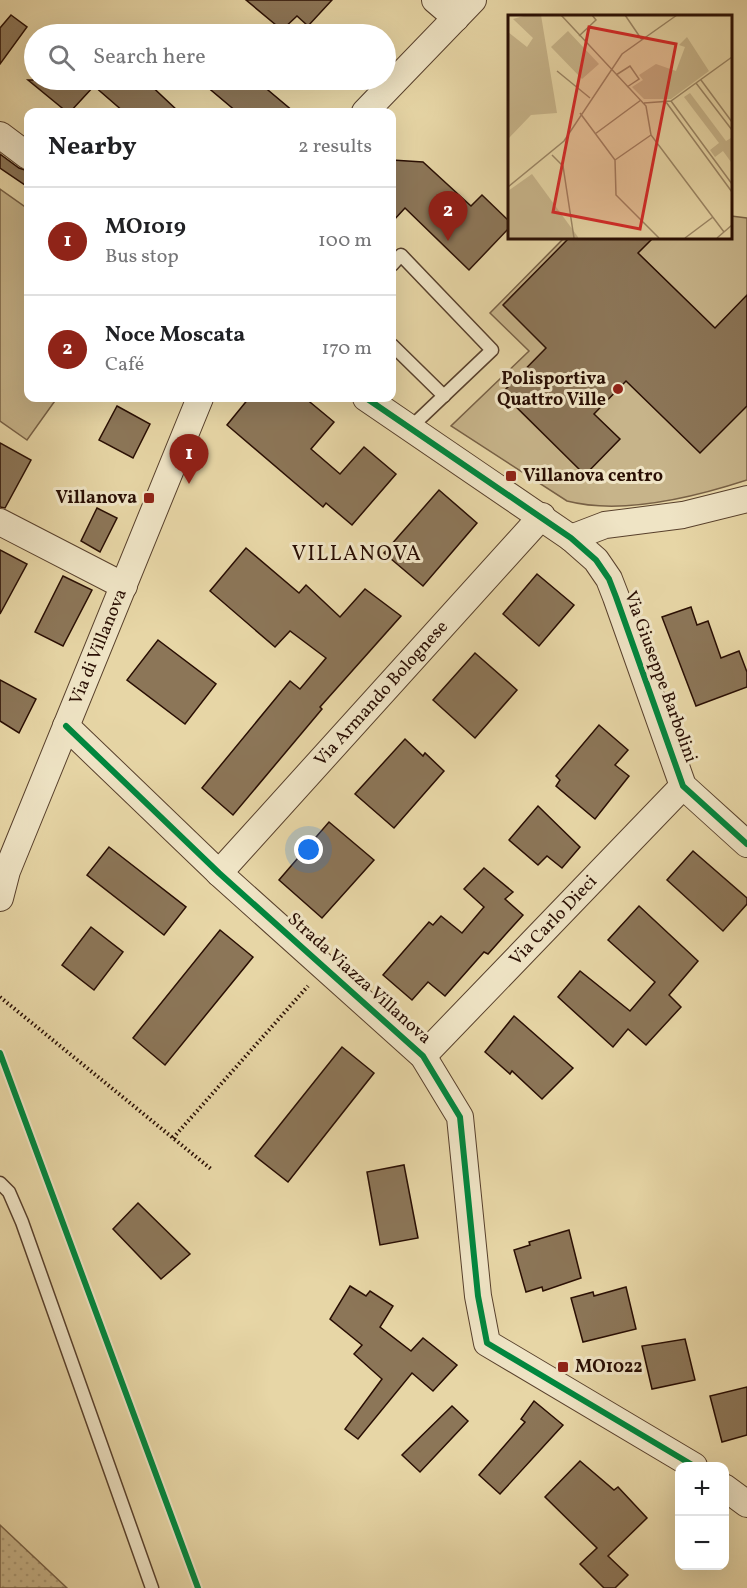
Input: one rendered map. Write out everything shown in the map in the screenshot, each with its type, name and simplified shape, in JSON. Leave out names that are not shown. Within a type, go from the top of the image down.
[{"type":"street","points":[[396,80],[464,9],[435,0]]},
{"type":"street","points":[[369,108],[386,90]]},
{"type":"street","points":[[0,135],[24,153]]},
{"type":"street","name":"Via di Villanova","points":[[0,898],[8,871],[198,402]]},
{"type":"street","name":"Via Giuseppe Barbolini","points":[[372,402],[542,516],[596,560],[609,579],[683,786],[747,844]]},
{"type":"street","points":[[571,538],[605,525],[683,516],[747,500]]},
{"type":"street","name":"Via Armando Bolognese","points":[[219,873],[542,516]]},
{"type":"street","points":[[0,522],[124,586]]},
{"type":"street","name":"Strada Viazza Villanova","points":[[66,726],[219,873],[423,1056],[460,1117],[478,1296],[487,1343],[686,1462]]},
{"type":"street","name":"Via Carlo Dieci","points":[[423,1056],[683,786]]},
{"type":"street","points":[[729,1490],[747,1504]]},
{"type":"lane","points":[[396,261],[401,255],[492,350],[410,428]]},
{"type":"lane","points":[[396,349],[444,396]]},
{"type":"lane","points":[[0,1183],[9,1192],[22,1222],[152,1588]]},
{"type":"path","points":[[173,1138],[325,967]]},
{"type":"path","points":[[0,997],[211,1169]]},
{"type":"shaded area","points":[[0,189],[24,206],[24,402],[54,402],[27,440],[0,421]]},
{"type":"shaded area","name":"Polisportiva Quattro Ville","points":[[732,216],[747,218],[747,480],[658,502],[611,506],[588,505],[567,501],[451,426],[529,351],[490,313],[564,238],[732,238]]},
{"type":"shaded area","points":[[0,1525],[67,1588],[0,1588]]},
{"type":"building","points":[[246,0],[332,0],[310,24],[306,24],[297,16],[288,24],[275,24]]},
{"type":"building","points":[[11,15],[24,25],[24,31],[0,64],[0,28]]},
{"type":"building","points":[[40,90],[90,90],[74,108],[62,108]]},
{"type":"building","points":[[99,90],[156,90],[175,108],[119,108]]},
{"type":"building","points":[[211,90],[268,90],[289,108],[232,108]]},
{"type":"building","points":[[0,154],[24,170],[24,184],[0,168]]},
{"type":"building","points":[[396,160],[423,162],[471,206],[482,195],[508,220],[508,229],[469,270],[405,208],[396,218]]},
{"type":"building","points":[[569,238],[653,238],[638,253],[715,328],[747,295],[747,406],[700,453],[626,381],[594,414],[620,439],[585,475],[502,393],[546,348],[503,305]]},
{"type":"building","points":[[246,402],[310,402],[334,422],[311,449],[340,474],[364,447],[396,474],[352,525],[326,503],[323,507],[227,425]]},
{"type":"building","points":[[117,406],[150,424],[133,458],[99,440]]},
{"type":"building","points":[[0,443],[31,460],[5,508],[0,507]]},
{"type":"building","points":[[439,490],[477,523],[423,586],[384,553]]},
{"type":"building","points":[[97,508],[117,518],[100,552],[81,541]]},
{"type":"building","points":[[246,548],[299,593],[306,585],[340,617],[365,589],[401,616],[320,707],[322,709],[233,815],[202,788],[290,681],[300,689],[326,658],[290,631],[275,647],[210,591]]},
{"type":"building","points":[[0,550],[27,564],[0,614]]},
{"type":"building","points":[[537,574],[574,605],[539,646],[503,614]]},
{"type":"building","points":[[63,576],[92,590],[63,646],[35,632]]},
{"type":"building","points":[[691,607],[697,625],[708,621],[721,658],[739,651],[747,672],[747,687],[696,706],[662,617]]},
{"type":"building","points":[[158,640],[216,684],[185,724],[127,680]]},
{"type":"building","points":[[475,653],[517,690],[475,738],[433,700]]},
{"type":"building","points":[[0,680],[36,699],[19,733],[0,721]]},
{"type":"building","points":[[599,725],[628,750],[615,765],[629,776],[595,819],[556,786],[560,780],[556,776]]},
{"type":"building","points":[[405,739],[423,756],[425,753],[444,771],[394,828],[355,794]]},
{"type":"building","points":[[538,806],[580,847],[562,868],[547,856],[538,865],[509,840]]},
{"type":"building","points":[[329,822],[374,860],[322,918],[279,880]]},
{"type":"building","points":[[109,847],[186,907],[164,935],[87,875]]},
{"type":"building","points":[[693,851],[747,898],[747,904],[723,931],[667,880]]},
{"type":"building","points":[[484,868],[513,892],[505,899],[523,915],[488,954],[484,952],[445,996],[428,982],[412,1000],[383,975],[429,922],[433,925],[441,916],[462,933],[484,907],[464,889]]},
{"type":"building","points":[[639,906],[698,961],[669,995],[681,1007],[646,1045],[628,1029],[613,1047],[558,997],[580,971],[630,1011],[655,982],[608,940]]},
{"type":"building","points":[[91,927],[123,952],[94,990],[62,965]]},
{"type":"building","points":[[220,930],[253,957],[165,1065],[133,1038]]},
{"type":"building","points":[[514,1016],[573,1068],[542,1099],[512,1071],[510,1074],[485,1052]]},
{"type":"building","points":[[342,1047],[374,1073],[288,1182],[255,1156]]},
{"type":"building","points":[[404,1165],[418,1238],[380,1245],[367,1172]]},
{"type":"building","points":[[138,1203],[190,1254],[161,1279],[113,1229]]},
{"type":"building","points":[[569,1230],[581,1278],[543,1291],[542,1287],[526,1292],[514,1250],[530,1245],[529,1242]]},
{"type":"building","points":[[350,1286],[366,1296],[370,1291],[393,1306],[380,1327],[411,1351],[423,1338],[457,1365],[433,1391],[412,1373],[358,1439],[345,1429],[382,1379],[354,1354],[362,1345],[330,1319]]},
{"type":"building","points":[[626,1287],[636,1329],[583,1342],[571,1298],[593,1292],[594,1296]]},
{"type":"building","points":[[685,1339],[695,1380],[652,1389],[642,1346]]},
{"type":"building","points":[[747,1387],[747,1435],[722,1442],[710,1396]]},
{"type":"building","points":[[534,1401],[563,1425],[500,1494],[479,1475],[525,1422],[521,1419]]},
{"type":"building","points":[[452,1406],[468,1421],[420,1472],[402,1455]]},
{"type":"building","points":[[580,1461],[614,1490],[618,1487],[647,1518],[608,1556],[628,1575],[615,1588],[604,1588],[580,1564],[597,1548],[545,1497]]},
{"type":"cycle path","points":[[372,402],[571,538],[596,560],[609,579],[616,597],[683,786],[747,844]]},
{"type":"cycle path","points":[[66,726],[219,873],[423,1056],[460,1117],[478,1296],[487,1343],[687,1462]]},
{"type":"cycle path","points":[[0,1053],[198,1588]]},
{"type":"place","name":"Noce Moscata","points":[[448,241]]},
{"type":"place","name":"Polisportiva Quattro Ville","points":[[618,389]]},
{"type":"place","name":"Villanova centro","points":[[511,476]]},
{"type":"place","name":"MO1019","points":[[189,484]]},
{"type":"place","name":"Villanova","points":[[149,498]]},
{"type":"place","name":"MO1022","points":[[563,1367]]},
{"type":"district","name":"VILLANOVA","points":[[357,554]]}]
